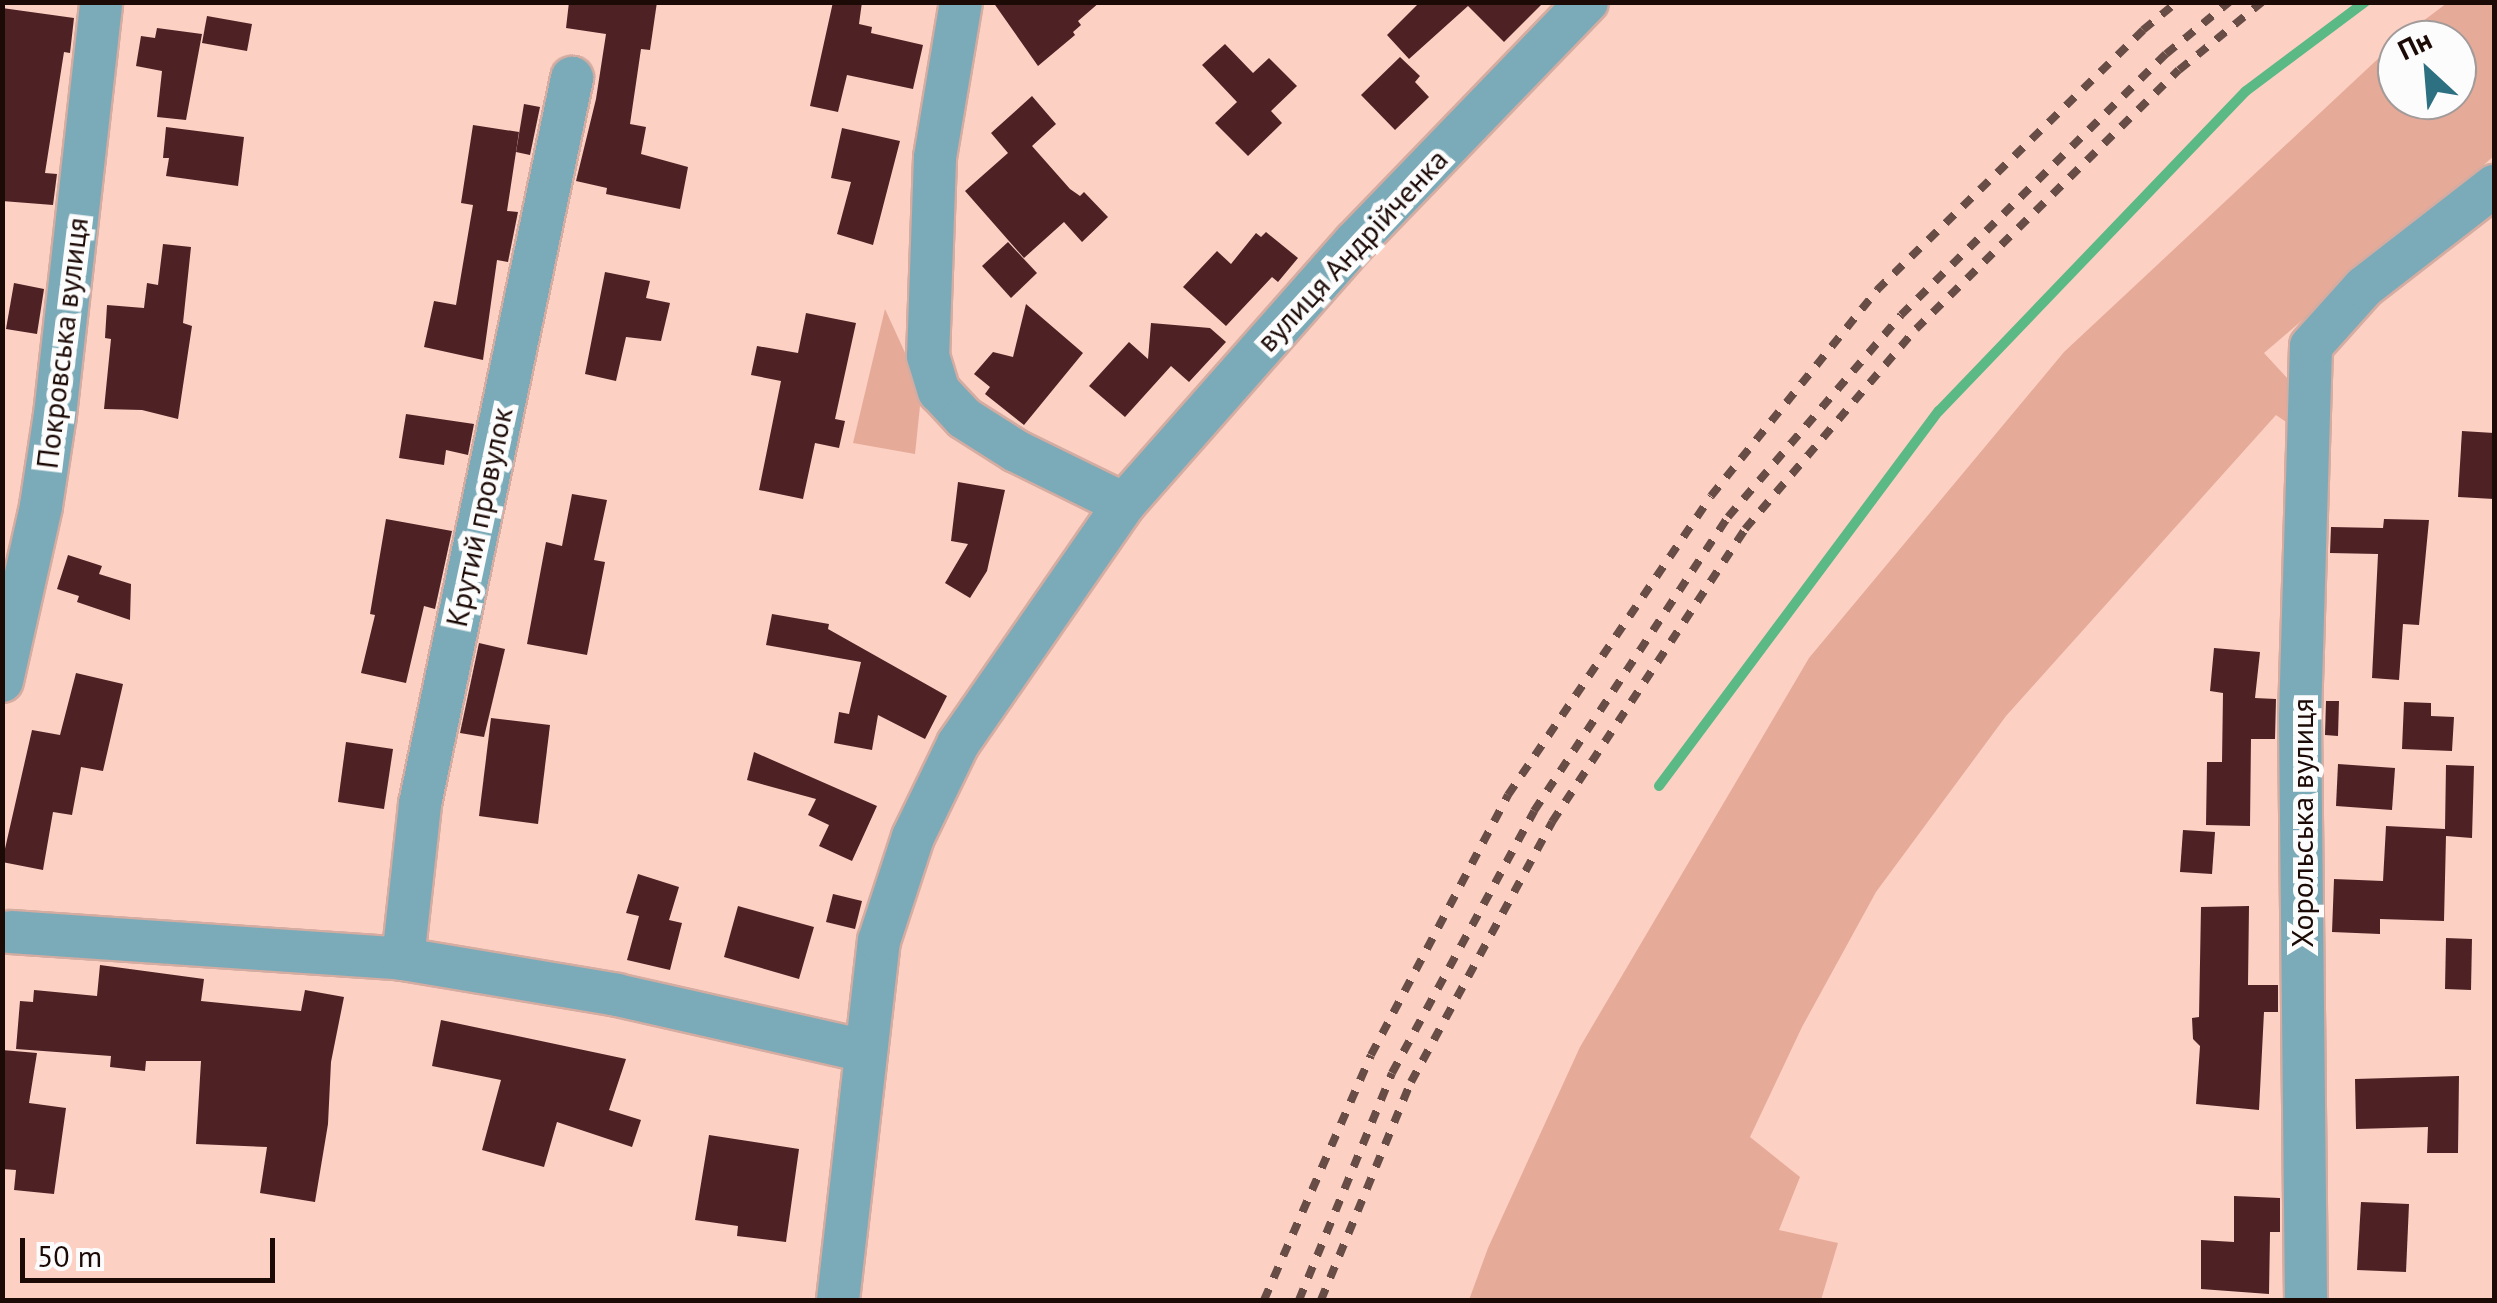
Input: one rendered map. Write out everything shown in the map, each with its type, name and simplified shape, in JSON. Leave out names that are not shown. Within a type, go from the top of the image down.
[{"type":"street","name":"Покровська вулиця","points":[[2,681],[41,506],[52,433],[100,2]]},
{"type":"street","points":[[961,2],[935,158],[928,356],[939,391],[964,418],[1003,443],[1124,504]]},
{"type":"street","name":"вулиця Андрійченка","points":[[838,1300],[879,941],[921,822],[958,744],[1124,504],[1355,242],[1587,2]]},
{"type":"street","name":"Крутий провулок","points":[[403,959],[420,804],[572,78]]},
{"type":"street","name":"Хорольська вулиця","points":[[2306,1300],[2300,717],[2312,346],[2364,287],[2494,186]]},
{"type":"street","points":[[5,941],[403,959],[617,995],[866,1052]]},
{"type":"shaded area","points":[[2447,3],[2494,3],[2494,156],[2264,353],[2302,394],[2299,431],[2276,415],[2006,716],[1876,892],[1802,1027],[1750,1137],[1800,1177],[1779,1230],[1838,1243],[1821,1300],[1469,1300],[1488,1248],[1580,1047],[1809,658],[2064,352],[2377,60],[2377,120],[2477,120],[2477,20],[2424,20]]},
{"type":"shaded area","points":[[885,309],[907,357],[920,406],[915,454],[853,443]]},
{"type":"building","points":[[569,2],[657,2],[650,50],[641,49],[630,124],[646,127],[641,154],[688,167],[680,209],[606,194],[607,188],[576,181],[596,99],[606,34],[566,28]]},
{"type":"building","points":[[833,2],[862,2],[859,24],[872,27],[871,33],[923,45],[913,89],[847,75],[838,112],[810,106]]},
{"type":"building","points":[[993,2],[1100,2],[1078,21],[1081,25],[1073,32],[1075,35],[1038,66]]},
{"type":"building","points":[[1420,2],[1544,2],[1504,42],[1468,6],[1409,59],[1387,35]]},
{"type":"building","points":[[2,8],[74,18],[70,53],[64,52],[45,173],[57,174],[53,205],[2,201]]},
{"type":"building","points":[[207,16],[252,24],[247,51],[202,43]]},
{"type":"building","points":[[157,28],[202,34],[186,120],[157,117],[162,71],[136,66],[141,36],[155,38]]},
{"type":"building","points":[[1225,44],[1253,73],[1269,58],[1297,86],[1271,111],[1282,123],[1248,156],[1215,123],[1237,102],[1202,65]]},
{"type":"building","points":[[1400,57],[1420,76],[1415,82],[1429,97],[1395,130],[1361,95]]},
{"type":"building","points":[[1032,96],[1056,124],[1032,146],[1070,189],[1080,196],[1084,192],[1108,217],[1082,242],[1064,222],[1024,258],[965,191],[1008,153],[991,133]]},
{"type":"building","points":[[524,104],[540,107],[530,155],[516,152]]},
{"type":"building","points":[[473,125],[519,132],[507,211],[518,212],[508,262],[497,260],[483,360],[424,347],[434,301],[456,305],[473,205],[461,203]]},
{"type":"building","points":[[166,127],[244,137],[238,186],[166,176]]},
{"type":"building","points":[[842,128],[900,141],[873,245],[837,234],[851,182],[831,178]]},
{"type":"building","points":[[1266,232],[1298,258],[1278,282],[1272,277],[1226,326],[1183,287],[1217,251],[1231,264],[1256,233],[1261,237]]},
{"type":"building","points":[[1008,242],[1037,273],[1011,298],[982,266]]},
{"type":"building","points":[[163,244],[191,247],[183,323],[192,326],[178,419],[142,410],[104,409],[111,339],[105,338],[107,305],[144,308],[147,283],[158,285]]},
{"type":"building","points":[[605,272],[650,281],[646,298],[670,303],[661,341],[626,337],[616,381],[585,374]]},
{"type":"building","points":[[14,283],[44,289],[37,334],[6,329]]},
{"type":"building","points":[[1026,304],[1083,353],[1024,425],[985,394],[990,387],[974,374],[993,352],[1013,357]]},
{"type":"building","points":[[806,313],[856,323],[835,419],[845,421],[839,448],[815,443],[803,499],[759,490],[781,381],[751,375],[757,346],[798,353]]},
{"type":"building","points":[[1151,323],[1210,328],[1226,342],[1189,382],[1171,366],[1125,417],[1089,386],[1129,342],[1148,359]]},
{"type":"building","points":[[406,414],[474,424],[468,455],[446,450],[444,465],[399,458]]},
{"type":"building","points":[[2462,431],[2494,433],[2494,499],[2458,497]]},
{"type":"building","points":[[958,482],[1005,490],[987,571],[970,598],[945,583],[968,544],[951,541]]},
{"type":"building","points":[[572,494],[607,500],[594,560],[605,562],[587,655],[527,644],[546,542],[562,546]]},
{"type":"building","points":[[386,519],[452,531],[435,609],[424,606],[406,683],[361,673],[375,615],[370,614]]},
{"type":"building","points":[[2384,519],[2429,520],[2419,625],[2403,624],[2399,680],[2372,678],[2378,554],[2330,553],[2331,527],[2383,528]]},
{"type":"building","points":[[68,555],[102,566],[99,574],[131,584],[130,620],[77,602],[79,596],[57,589]]},
{"type":"building","points":[[772,614],[829,624],[828,629],[947,696],[925,739],[878,715],[872,750],[834,743],[839,712],[849,714],[861,662],[766,645]]},
{"type":"building","points":[[479,643],[505,649],[484,737],[460,733]]},
{"type":"building","points":[[2214,648],[2260,652],[2255,698],[2276,699],[2275,739],[2251,739],[2250,826],[2206,825],[2207,762],[2222,762],[2223,693],[2210,691]]},
{"type":"building","points":[[76,673],[123,684],[103,771],[81,767],[72,815],[53,812],[43,870],[2,862],[32,730],[60,735]]},
{"type":"building","points":[[2326,701],[2339,701],[2338,736],[2325,735]]},
{"type":"building","points":[[2404,702],[2431,703],[2431,716],[2454,717],[2452,751],[2402,749]]},
{"type":"building","points":[[491,718],[550,725],[538,824],[479,816]]},
{"type":"building","points":[[346,742],[393,749],[384,809],[338,802]]},
{"type":"building","points":[[754,752],[877,806],[852,861],[819,846],[829,825],[808,815],[816,799],[747,780]]},
{"type":"building","points":[[2338,764],[2395,768],[2392,810],[2336,806]]},
{"type":"building","points":[[2446,765],[2474,766],[2472,838],[2446,836],[2444,921],[2380,919],[2380,934],[2332,932],[2334,879],[2383,881],[2386,826],[2445,829]]},
{"type":"building","points":[[2183,830],[2215,832],[2212,874],[2180,872]]},
{"type":"building","points":[[638,874],[679,887],[669,920],[682,923],[670,970],[627,960],[639,916],[626,913]]},
{"type":"building","points":[[833,894],[862,901],[855,929],[826,922]]},
{"type":"building","points":[[738,906],[814,927],[799,979],[724,957]]},
{"type":"building","points":[[2249,906],[2248,985],[2278,985],[2278,1012],[2264,1012],[2259,1110],[2196,1104],[2200,1046],[2193,1039],[2192,1018],[2199,1017],[2201,907]]},
{"type":"building","points":[[2446,938],[2472,939],[2471,990],[2445,989]]},
{"type":"building","points":[[100,965],[204,979],[201,1001],[301,1011],[305,990],[344,997],[331,1062],[328,1124],[315,1202],[260,1193],[267,1147],[196,1144],[201,1061],[146,1061],[145,1071],[110,1067],[111,1056],[16,1049],[20,1001],[33,1002],[34,990],[97,996]]},
{"type":"building","points":[[441,1020],[626,1059],[609,1110],[641,1120],[632,1147],[557,1122],[544,1167],[482,1150],[501,1080],[432,1066]]},
{"type":"building","points":[[2,1050],[37,1053],[29,1103],[66,1108],[54,1194],[14,1190],[16,1170],[2,1169]]},
{"type":"building","points":[[2459,1076],[2458,1153],[2427,1153],[2428,1127],[2356,1129],[2355,1079]]},
{"type":"building","points":[[709,1135],[799,1149],[786,1242],[737,1236],[738,1226],[695,1220]]},
{"type":"building","points":[[2234,1196],[2280,1198],[2280,1232],[2270,1232],[2269,1294],[2201,1289],[2201,1240],[2234,1242]]},
{"type":"building","points":[[2361,1202],[2409,1204],[2406,1272],[2357,1270]]},
{"type":"waterway","points":[[1659,786],[1939,411],[2246,91],[2365,2]]},
{"type":"railway","points":[[1264,1300],[1371,1055],[1508,795],[1711,496],[1877,290],[2143,30],[2177,2]]},
{"type":"railway","points":[[1299,1300],[1392,1073],[1534,811],[1728,517],[1901,315],[2166,54],[2229,2]]},
{"type":"railway","points":[[1321,1300],[1411,1082],[1552,822],[1745,529],[1916,329],[2179,70],[2262,2]]}]
